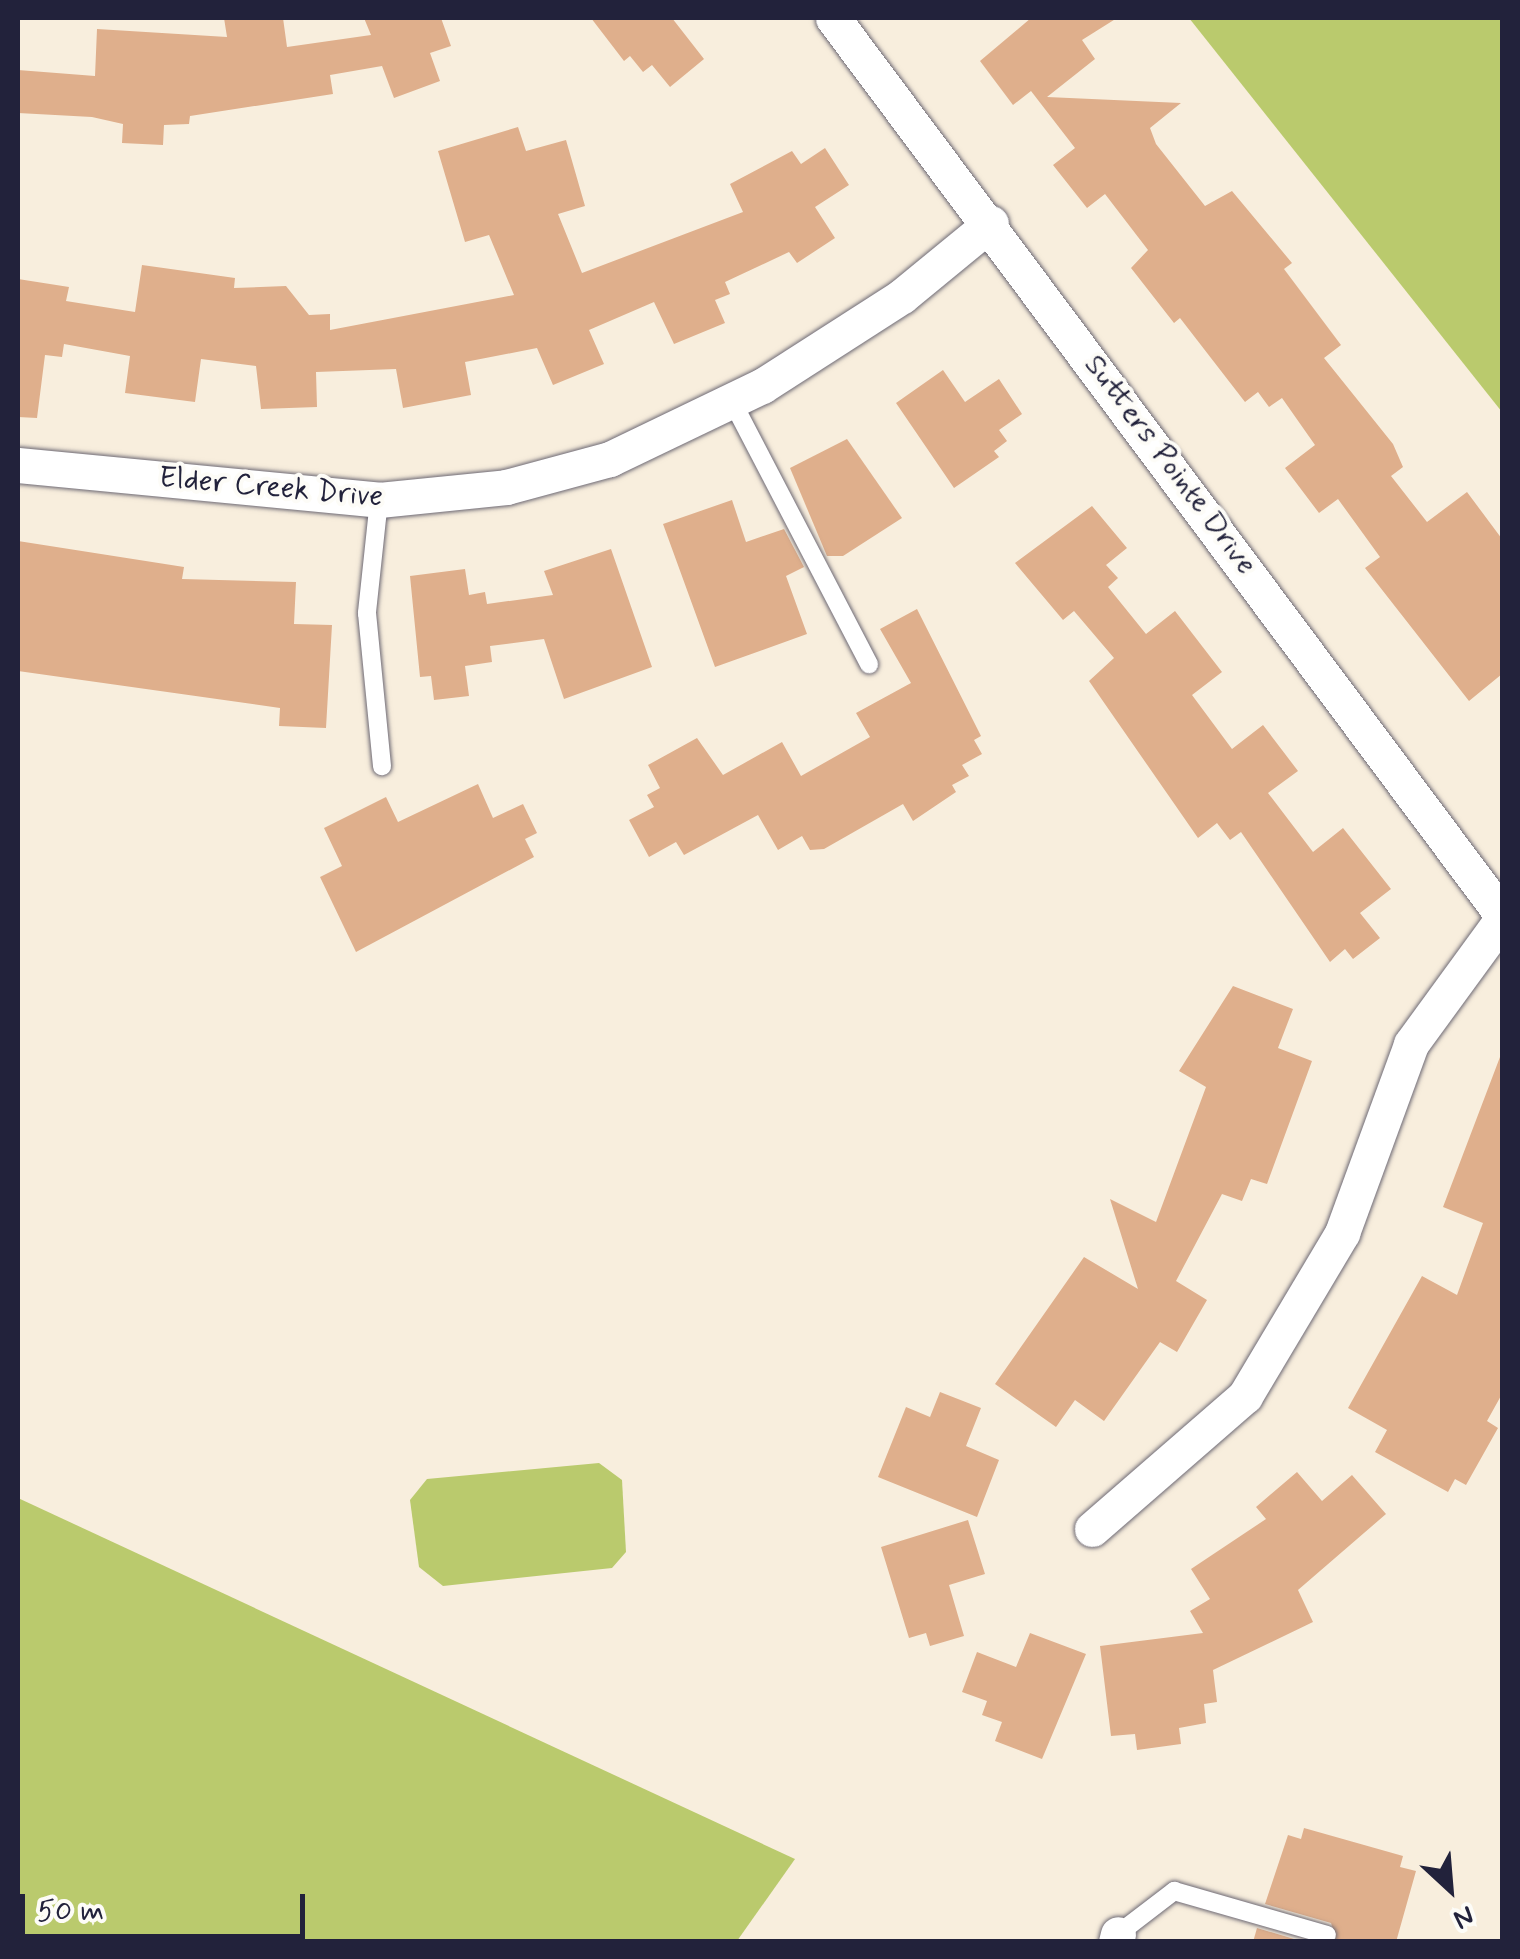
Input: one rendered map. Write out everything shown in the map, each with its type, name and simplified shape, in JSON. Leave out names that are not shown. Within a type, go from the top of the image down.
[{"type":"street","name":"Sutters Pointe Drive","points":[[833,18],[991,223],[1502,917]]},
{"type":"street","name":"Elder Creek Drive","points":[[18,466],[379,500],[506,486],[610,460],[732,401],[902,296],[991,223]]},
{"type":"street","points":[[1092,1529],[1245,1396],[1342,1233],[1411,1044],[1502,917]]},
{"type":"lane","points":[[732,401],[869,664]]},
{"type":"lane","points":[[379,500],[367,614],[382,766]]},
{"type":"lane","points":[[1117,1938],[1174,1892],[1327,1935]]},
{"type":"green space","points":[[1189,18],[1502,18],[1502,412]]},
{"type":"green space","points":[[599,1463],[622,1480],[626,1552],[612,1568],[443,1586],[419,1567],[410,1500],[427,1479]]},
{"type":"green space","points":[[18,1498],[795,1859],[737,1941],[18,1941]]},
{"type":"building","points":[[224,18],[283,18],[287,47],[371,35],[364,18],[441,18],[451,46],[430,53],[440,81],[394,98],[382,66],[330,75],[333,94],[190,116],[189,124],[164,125],[163,145],[122,143],[123,124],[92,117],[18,113],[18,70],[95,76],[97,29],[227,37]]},
{"type":"building","points":[[591,18],[672,18],[704,59],[670,87],[652,65],[643,72],[630,56],[624,61]]},
{"type":"building","points":[[1031,18],[1117,18],[1082,40],[1095,59],[1047,97],[1181,103],[1150,128],[1156,144],[1205,206],[1232,191],[1292,263],[1284,269],[1341,345],[1324,358],[1393,444],[1403,467],[1391,476],[1427,522],[1467,492],[1502,539],[1502,674],[1469,701],[1365,568],[1380,557],[1338,499],[1319,513],[1285,468],[1315,445],[1282,398],[1269,407],[1258,392],[1245,402],[1180,318],[1174,323],[1131,268],[1148,250],[1105,194],[1087,208],[1053,165],[1075,148],[1031,91],[1013,105],[980,61]]},
{"type":"building","points":[[518,127],[526,151],[566,140],[585,206],[558,214],[582,273],[743,212],[730,184],[792,151],[801,164],[825,148],[849,185],[815,207],[835,238],[797,263],[789,252],[725,282],[730,294],[715,300],[725,323],[674,344],[654,302],[589,330],[604,364],[553,385],[537,348],[465,362],[471,395],[403,408],[396,369],[316,372],[317,407],[261,409],[256,366],[201,359],[195,402],[125,393],[130,356],[64,344],[62,357],[45,355],[37,418],[18,417],[18,279],[69,287],[66,301],[135,312],[142,265],[235,278],[234,288],[286,286],[309,315],[330,314],[330,330],[514,295],[489,235],[465,242],[438,151]]},
{"type":"building","points":[[943,370],[965,402],[999,379],[1022,414],[999,430],[1007,441],[994,451],[999,457],[954,488],[896,403]]},
{"type":"building","points":[[847,439],[902,518],[843,556],[827,556],[790,468]]},
{"type":"building","points":[[732,500],[746,542],[784,529],[804,567],[786,576],[807,634],[715,667],[663,524]]},
{"type":"building","points":[[1092,506],[1127,548],[1106,565],[1118,578],[1108,587],[1146,634],[1175,611],[1222,672],[1192,695],[1232,749],[1263,725],[1298,771],[1268,793],[1313,852],[1343,828],[1391,889],[1360,913],[1380,938],[1353,959],[1345,949],[1330,962],[1241,832],[1230,840],[1217,823],[1198,838],[1089,681],[1114,658],[1074,611],[1063,620],[1015,563]]},
{"type":"building","points":[[18,541],[184,567],[182,579],[296,582],[294,624],[332,625],[326,728],[279,726],[280,708],[18,671]]},
{"type":"building","points":[[611,549],[652,667],[564,699],[544,639],[490,646],[492,662],[465,666],[469,696],[434,700],[431,676],[420,677],[410,576],[465,569],[469,595],[485,592],[487,604],[553,595],[544,571]]},
{"type":"building","points":[[917,609],[981,736],[974,740],[982,754],[962,765],[969,776],[952,785],[956,792],[913,821],[903,804],[824,849],[810,850],[802,836],[778,850],[758,815],[684,855],[676,842],[649,857],[629,820],[654,807],[647,795],[660,788],[648,765],[697,738],[723,775],[782,742],[801,776],[870,737],[856,713],[911,683],[880,629]]},
{"type":"building","points":[[478,784],[493,818],[523,804],[537,833],[525,839],[534,857],[356,952],[320,877],[342,866],[324,828],[386,797],[398,822]]},
{"type":"building","points":[[1233,986],[1293,1009],[1278,1048],[1312,1061],[1267,1184],[1251,1179],[1242,1201],[1222,1194],[1176,1281],[1207,1300],[1177,1352],[1160,1342],[1104,1421],[1075,1400],[1056,1427],[995,1384],[1084,1257],[1138,1289],[1110,1199],[1156,1222],[1206,1087],[1179,1071]]},
{"type":"building","points":[[1500,1057],[1502,1394],[1487,1421],[1498,1428],[1466,1485],[1455,1479],[1448,1492],[1375,1452],[1387,1430],[1348,1408],[1422,1276],[1457,1295],[1483,1223],[1443,1207]]},
{"type":"building","points":[[940,1392],[981,1408],[966,1446],[999,1460],[977,1517],[878,1477],[906,1407],[930,1417]]},
{"type":"building","points":[[1297,1472],[1322,1501],[1352,1475],[1386,1514],[1298,1590],[1313,1622],[1213,1670],[1217,1702],[1204,1704],[1206,1723],[1179,1728],[1181,1744],[1137,1750],[1135,1734],[1111,1736],[1100,1646],[1203,1633],[1190,1611],[1210,1599],[1191,1569],[1266,1519],[1256,1507]]},
{"type":"building","points":[[968,1520],[985,1574],[949,1585],[964,1636],[930,1646],[926,1633],[909,1638],[881,1547]]},
{"type":"building","points":[[1030,1633],[1086,1654],[1042,1759],[995,1741],[1002,1722],[982,1715],[987,1701],[962,1692],[977,1652],[1016,1667]]},
{"type":"building","points":[[1304,1828],[1403,1856],[1400,1867],[1416,1871],[1396,1942],[1337,1942],[1331,1923],[1265,1904],[1288,1835],[1301,1839]]},
{"type":"building","points":[[1257,1928],[1304,1942],[1253,1942]]}]
